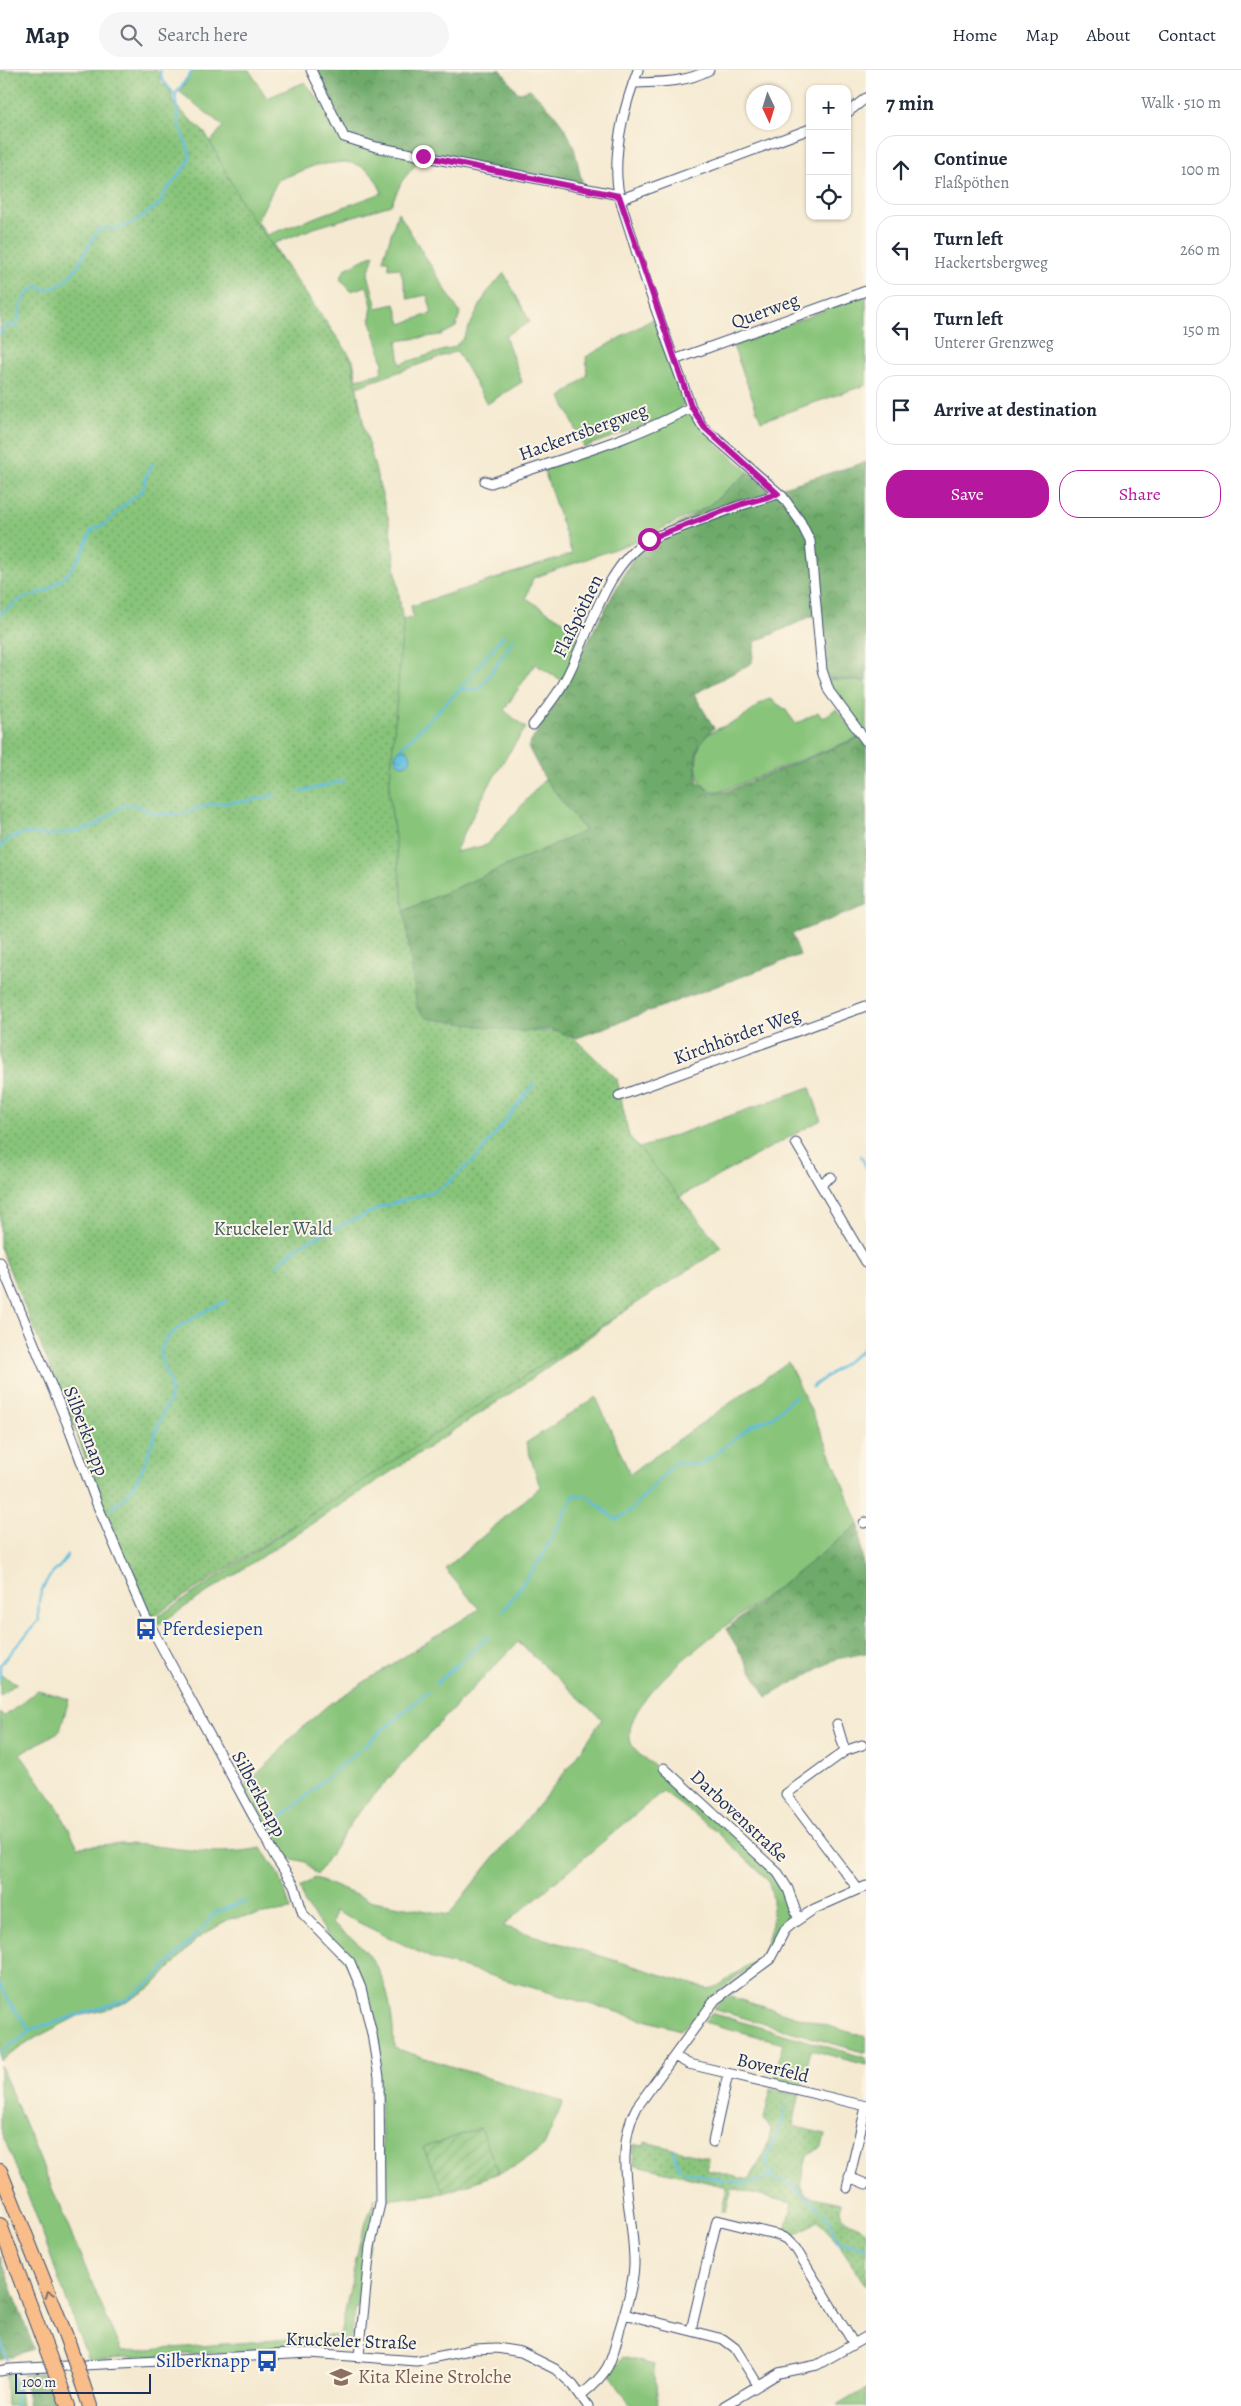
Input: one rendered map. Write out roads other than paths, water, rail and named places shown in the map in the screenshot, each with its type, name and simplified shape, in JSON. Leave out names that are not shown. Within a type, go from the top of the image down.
[{"type":"highway","points":[[0,2170],[67,2339],[90,2406]]},
{"type":"highway","points":[[0,2225],[68,2406]]},
{"type":"street","points":[[311,70],[344,137],[376,147],[624,198],[807,130]]},
{"type":"street","points":[[638,70],[621,128],[617,176],[619,196],[674,360],[691,406],[704,427],[791,506],[810,541],[822,670],[826,685],[866,741]]},
{"type":"street","points":[[633,83],[676,82],[692,78],[709,70]]},
{"type":"street","points":[[851,110],[866,98]]},
{"type":"street","name":"Querweg","points":[[674,360],[866,290]]},
{"type":"street","name":"Hackertsbergweg","points":[[484,481],[491,483],[596,446],[673,417],[691,406]]},
{"type":"street","name":"Flaßpöthen","points":[[532,725],[564,683],[580,650],[591,619],[615,577],[636,547],[649,539],[742,504],[778,494]]},
{"type":"street","name":"Kirchhörder Weg","points":[[619,1096],[866,1006]]},
{"type":"street","points":[[796,1143],[866,1262]]},
{"type":"street","points":[[820,1184],[831,1177]]},
{"type":"street","name":"Silberknapp","points":[[0,1262],[67,1423],[97,1504],[150,1627],[276,1858],[294,1885],[303,1914],[350,1962],[362,1988],[371,2026],[379,2077],[380,2204],[370,2247],[359,2356]]},
{"type":"street","points":[[837,1724],[845,1751]]},
{"type":"street","points":[[581,2395],[606,2372],[624,2314],[634,2266],[626,2175],[630,2120],[715,2000],[770,1959],[785,1930],[798,1918],[862,1888],[786,1794],[845,1751],[862,1745]]},
{"type":"street","name":"Darbovenstraße","points":[[664,1768],[778,1873],[788,1889],[798,1918]]},
{"type":"street","name":"Boverfeld","points":[[674,2056],[689,2064],[866,2107]]},
{"type":"street","points":[[713,2142],[728,2074]]},
{"type":"street","points":[[847,2188],[866,2107]]},
{"type":"street","points":[[849,2177],[866,2184]]},
{"type":"street","points":[[691,2330],[717,2220],[778,2235],[786,2239],[796,2249],[854,2344]]},
{"type":"street","points":[[624,2314],[723,2339],[730,2343],[758,2385]]},
{"type":"street","points":[[724,2406],[779,2372],[817,2366],[866,2337]]},
{"type":"street","name":"Kruckeler Straße","points":[[0,2372],[10,2369],[310,2353],[416,2361],[475,2349],[510,2350],[534,2357],[555,2369],[581,2395],[588,2406]]},
{"type":"water","points":[[403,749],[409,751],[411,757],[409,763],[403,765],[397,763],[395,757],[397,751]]},
{"type":"waterway","points":[[160,70],[162,79],[175,95]]},
{"type":"waterway","points":[[0,333],[7,325],[17,326],[23,302],[30,291],[40,286],[44,290],[55,287],[72,274],[100,228],[115,229],[130,224],[160,203],[166,191],[188,163],[190,153],[179,125],[175,95],[193,70]]},
{"type":"waterway","points":[[0,614],[23,598],[46,591],[67,575],[80,557],[92,530],[107,523],[121,508],[143,490],[146,476],[153,464]]},
{"type":"waterway","points":[[401,748],[459,690],[504,635]]},
{"type":"waterway","points":[[459,690],[481,688],[514,639]]},
{"type":"waterway","points":[[298,792],[344,781]]},
{"type":"waterway","points":[[0,848],[9,838],[25,833],[48,835],[93,827],[124,805],[133,804],[155,814],[182,814],[211,804],[249,801],[275,795]]},
{"type":"waterway","points":[[277,1265],[298,1246],[314,1238],[384,1206],[435,1191],[448,1183],[478,1156],[534,1084]]},
{"type":"waterway","points":[[861,1156],[866,1167]]},
{"type":"waterway","points":[[111,1508],[133,1486],[169,1401],[169,1381],[161,1358],[164,1344],[178,1328],[188,1321],[226,1301]]},
{"type":"waterway","points":[[812,1387],[860,1352],[866,1344]]},
{"type":"waterway","points":[[503,1611],[542,1557],[574,1495],[587,1496],[616,1520],[631,1510],[676,1462],[696,1465],[708,1460],[751,1426],[773,1417],[796,1395]]},
{"type":"waterway","points":[[0,1680],[0,1665],[39,1620],[38,1608],[42,1590],[48,1579],[63,1563],[67,1555]]},
{"type":"waterway","points":[[436,1684],[488,1637]]},
{"type":"waterway","points":[[364,1746],[427,1692]]},
{"type":"waterway","points":[[269,1828],[359,1750]]},
{"type":"waterway","points":[[30,2030],[126,2000],[152,1981],[204,1927],[214,1913],[245,1901]]},
{"type":"waterway","points":[[0,1984],[11,2005],[30,2030],[0,2054]]},
{"type":"waterway","points":[[785,2104],[781,2124],[769,2153],[767,2162],[769,2171],[775,2180],[788,2182],[819,2208]]},
{"type":"waterway","points":[[673,2151],[679,2168]]},
{"type":"waterway","points":[[683,2171],[724,2181]]},
{"type":"waterway","points":[[730,2181],[747,2184],[772,2177]]},
{"type":"waterway","points":[[823,2212],[828,2218],[838,2240],[848,2245],[866,2248]]},
{"type":"waterway","points":[[0,2339],[8,2360]]},
{"type":"waterway","points":[[12,2374],[16,2389],[15,2406]]},
{"type":"place","name":"Pferdesiepen","points":[[146,1629]]},
{"type":"place","name":"Silberknapp","points":[[267,2361]]},
{"type":"place","name":"Kita Kleine Strolche","points":[[341,2377]]},
{"type":"park label","name":"Kruckeler Wald","points":[[273,1229]]}]
